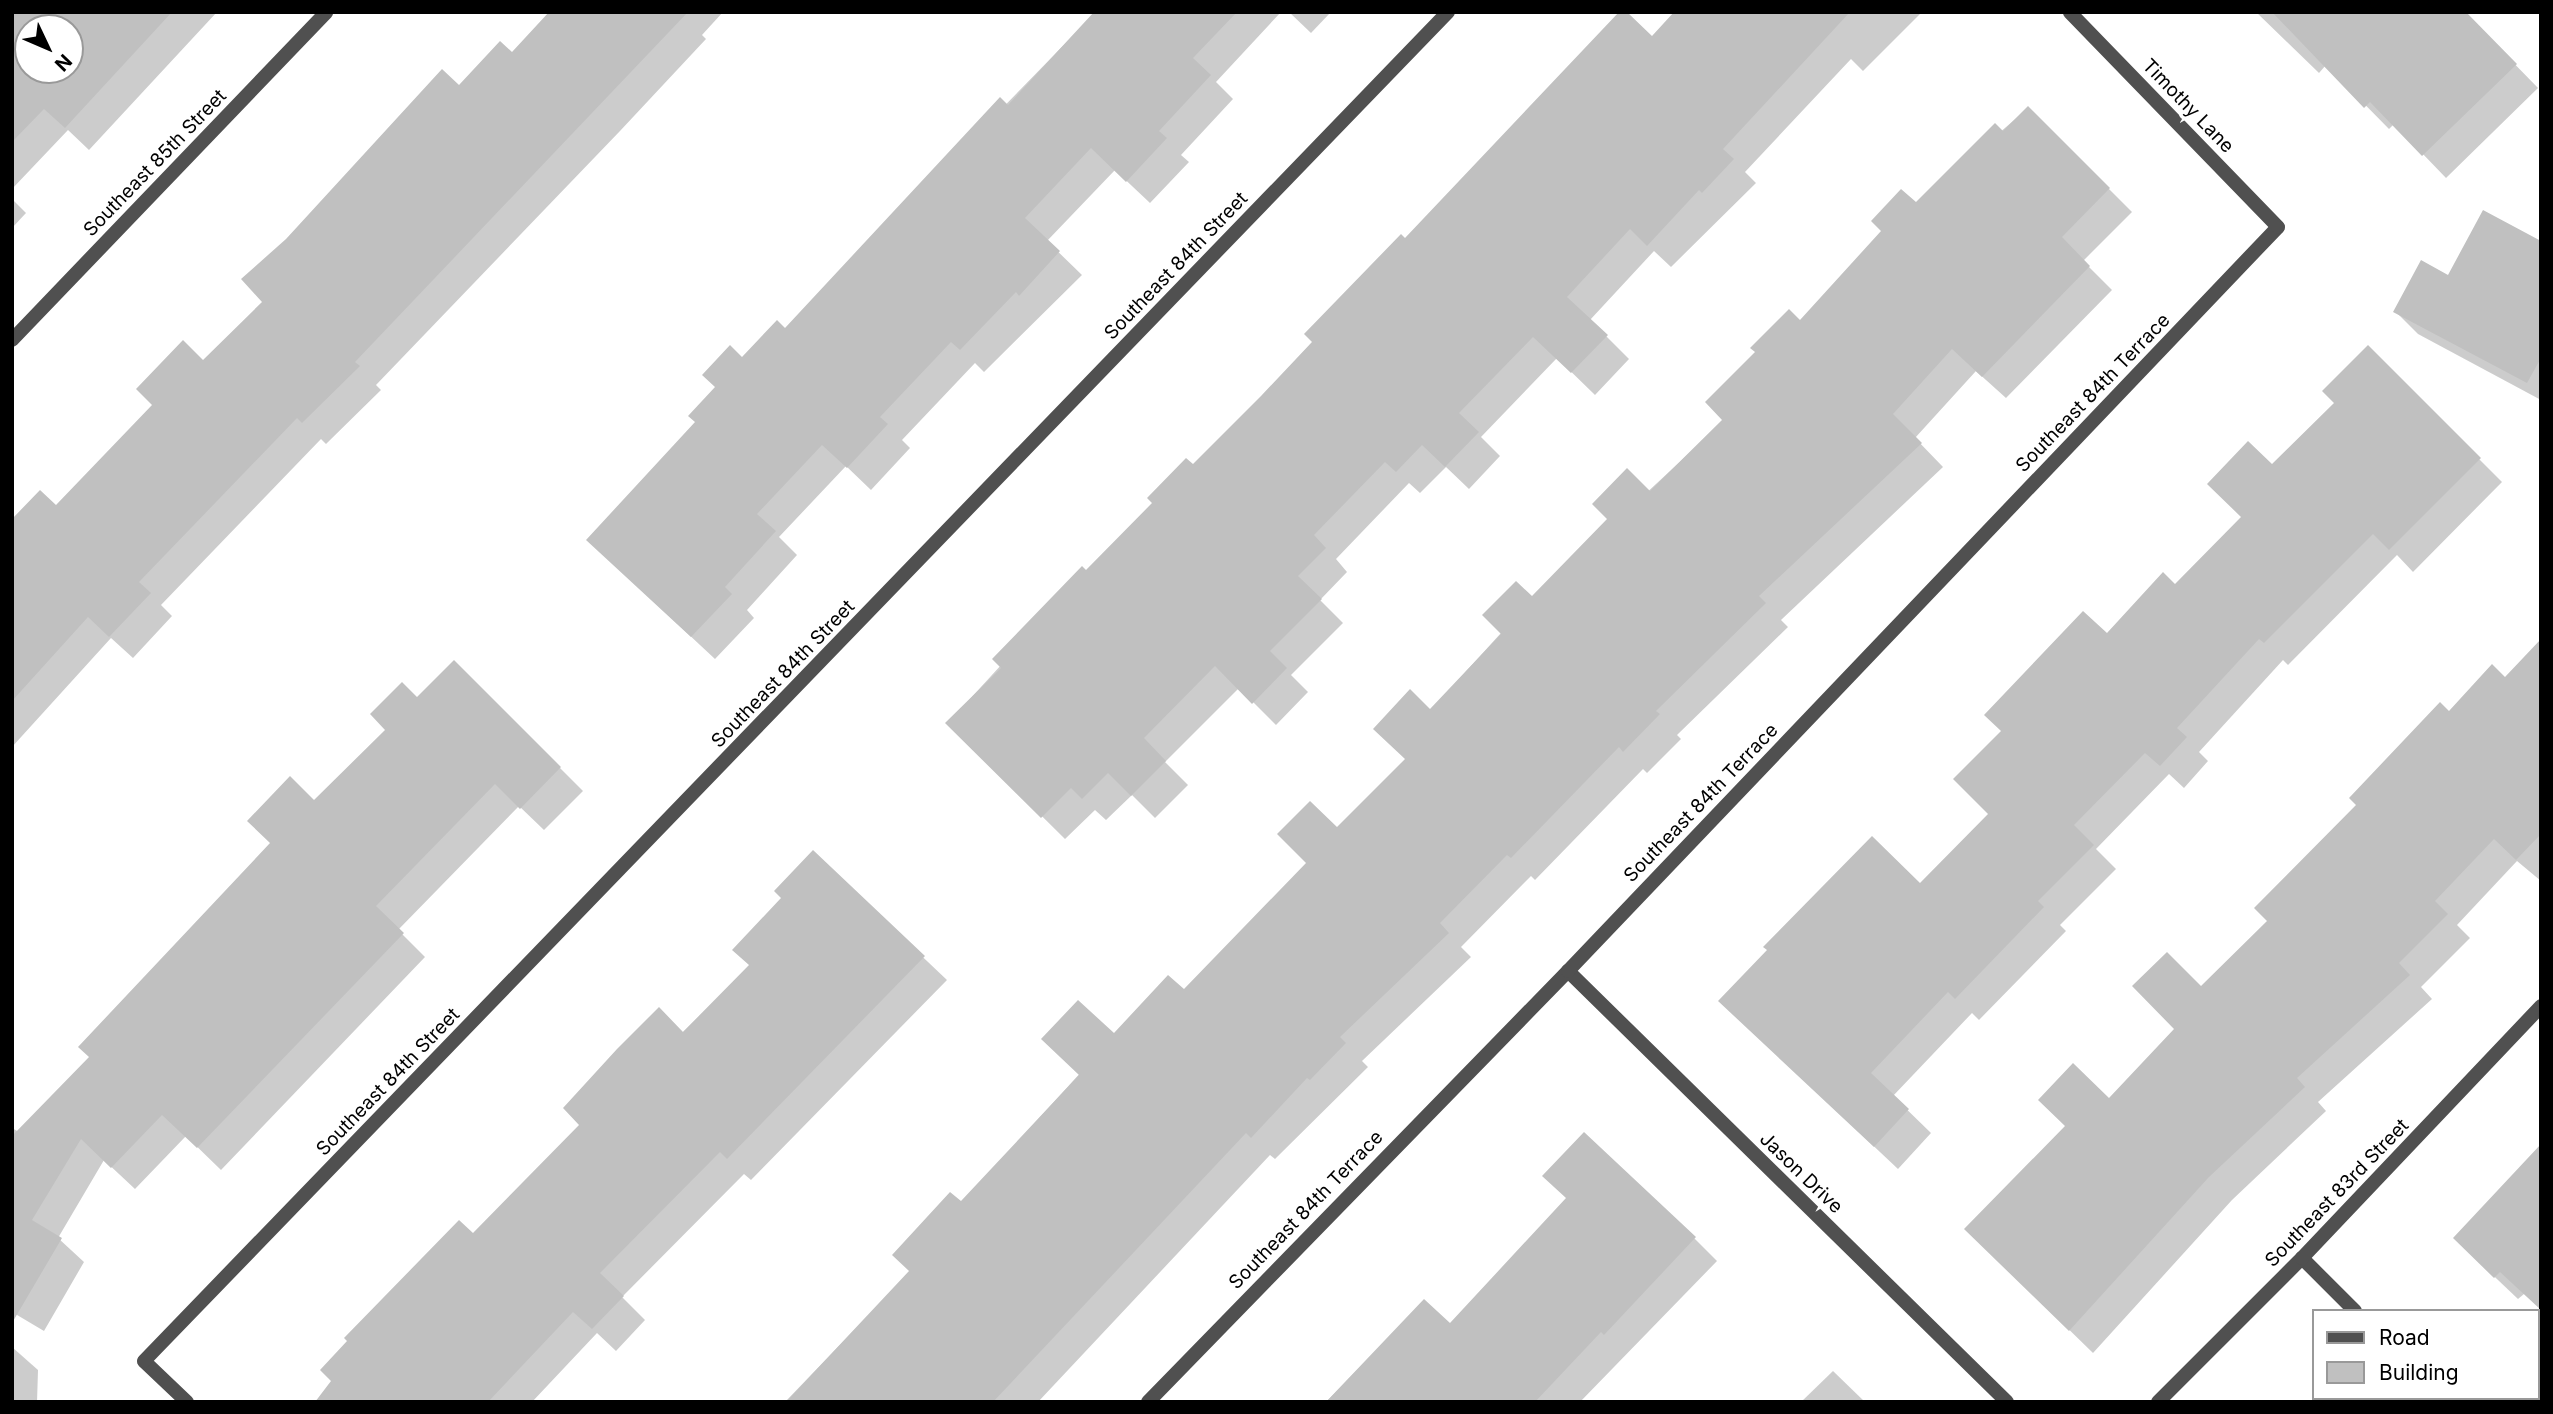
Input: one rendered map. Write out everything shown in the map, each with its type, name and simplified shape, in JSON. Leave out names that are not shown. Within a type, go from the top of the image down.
[{"type":"street","name":"Southeast 85th Street","points":[[12,340],[326,12]]},
{"type":"street","name":"Southeast 84th Street","points":[[187,1402],[144,1361],[1448,12]]},
{"type":"street","name":"Timothy Lane","points":[[2070,12],[2278,227]]},
{"type":"street","name":"Southeast 84th Terrace","points":[[1148,1402],[1568,971],[2278,227]]},
{"type":"street","name":"Jason Drive","points":[[1568,971],[2007,1402]]},
{"type":"street","name":"Southeast 83rd Street","points":[[2158,1402],[2302,1258],[2541,1006]]},
{"type":"street","points":[[2302,1258],[2353,1309]]},
{"type":"building","points":[[12,12],[172,12],[65,128],[44,109],[12,142]]},
{"type":"building","points":[[549,12],[688,12],[355,362],[360,366],[302,423],[297,418],[139,582],[151,593],[109,637],[88,617],[12,701],[12,519],[40,490],[56,505],[152,405],[136,389],[183,340],[203,360],[262,302],[241,279],[286,239],[442,69],[459,85],[500,41],[512,52]]},
{"type":"building","points":[[1094,12],[1237,12],[1193,58],[1211,75],[1159,131],[1167,138],[1126,182],[1091,148],[1025,218],[1060,251],[1019,296],[1016,292],[960,350],[951,342],[880,417],[888,424],[847,468],[822,445],[757,514],[776,531],[725,587],[732,594],[691,637],[586,540],[695,422],[688,416],[715,387],[702,375],[730,345],[742,357],[777,320],[785,328],[1000,97],[1008,105]]},
{"type":"building","points":[[1619,12],[1627,12],[1652,36],[1674,12],[1850,12],[1723,149],[1734,159],[1702,193],[1699,190],[1647,246],[1630,229],[1567,297],[1608,335],[1571,373],[1533,337],[1459,413],[1479,432],[1445,467],[1422,445],[1396,472],[1385,462],[1314,535],[1326,548],[1298,576],[1322,599],[1270,651],[1287,668],[1252,704],[1215,666],[1144,738],[1166,761],[1131,796],[1108,773],[1082,799],[1071,788],[1041,818],[945,723],[1001,668],[992,659],[1082,566],[1086,570],[1152,503],[1147,498],[1186,458],[1193,464],[1261,396],[1312,342],[1304,334],[1401,234],[1405,238]]},
{"type":"building","points":[[2272,12],[2466,12],[2517,64],[2422,156],[2370,102],[2364,108]]},
{"type":"building","points":[[2028,106],[2110,188],[2062,237],[2090,266],[1982,377],[1952,349],[1893,414],[1922,443],[1759,596],[1766,603],[1656,711],[1660,714],[1623,752],[1619,747],[1511,858],[1507,855],[1440,923],[1449,933],[1340,1037],[1346,1043],[1310,1080],[1307,1078],[1251,1138],[1246,1133],[993,1402],[786,1402],[909,1271],[892,1255],[950,1192],[961,1201],[1079,1075],[1041,1039],[1078,1000],[1114,1033],[1168,975],[1184,989],[1306,863],[1277,834],[1310,801],[1337,827],[1405,759],[1373,729],[1410,689],[1430,709],[1501,634],[1482,615],[1516,581],[1532,596],[1607,519],[1592,504],[1627,468],[1650,491],[1722,420],[1705,402],[1755,352],[1750,348],[1789,309],[1800,320],[1881,231],[1871,221],[1901,189],[1916,202],[1995,123],[2003,131]]},
{"type":"building","points":[[2483,210],[2541,241],[2541,358],[2527,383],[2393,312],[2421,260],[2448,275]]},
{"type":"building","points":[[2368,345],[2481,458],[2389,550],[2373,534],[2264,643],[2259,639],[2177,728],[2187,737],[2160,766],[2145,753],[2074,825],[2094,845],[2038,901],[2044,907],[1955,999],[1948,992],[1871,1073],[1909,1109],[1874,1147],[1718,1001],[1767,950],[1763,947],[1872,836],[1920,883],[1988,814],[1953,779],[2001,731],[1984,715],[2083,611],[2107,633],[2163,572],[2175,584],[2241,517],[2207,484],[2248,441],[2272,464],[2334,403],[2322,391]]},
{"type":"building","points":[[2541,639],[2541,834],[2516,860],[2494,839],[2435,901],[2448,914],[2399,963],[2410,975],[2297,1078],[2305,1087],[2209,1177],[2069,1331],[1964,1229],[2065,1126],[2038,1100],[2073,1063],[2109,1098],[2174,1029],[2132,986],[2167,952],[2201,986],[2267,921],[2254,908],[2356,805],[2349,798],[2440,702],[2449,711],[2492,664],[2505,677]]},
{"type":"building","points":[[454,660],[561,767],[520,809],[495,784],[376,906],[404,933],[197,1148],[162,1115],[111,1168],[81,1139],[32,1220],[62,1238],[12,1323],[12,1136],[89,1057],[78,1047],[270,843],[247,821],[290,776],[314,800],[385,730],[370,714],[402,682],[417,697]]},
{"type":"building","points":[[813,850],[925,956],[727,1159],[720,1152],[600,1273],[624,1296],[592,1329],[573,1312],[488,1402],[315,1402],[331,1381],[320,1370],[347,1341],[344,1338],[459,1220],[473,1233],[579,1125],[563,1108],[617,1049],[659,1007],[683,1032],[749,965],[732,950],[781,898],[774,891]]},
{"type":"building","points":[[1584,1132],[1696,1237],[1604,1335],[1601,1332],[1535,1402],[1326,1402],[1424,1299],[1450,1323],[1566,1198],[1542,1176]]},
{"type":"building","points":[[2541,1144],[2541,1310],[2500,1272],[2494,1278],[2453,1238]]}]
